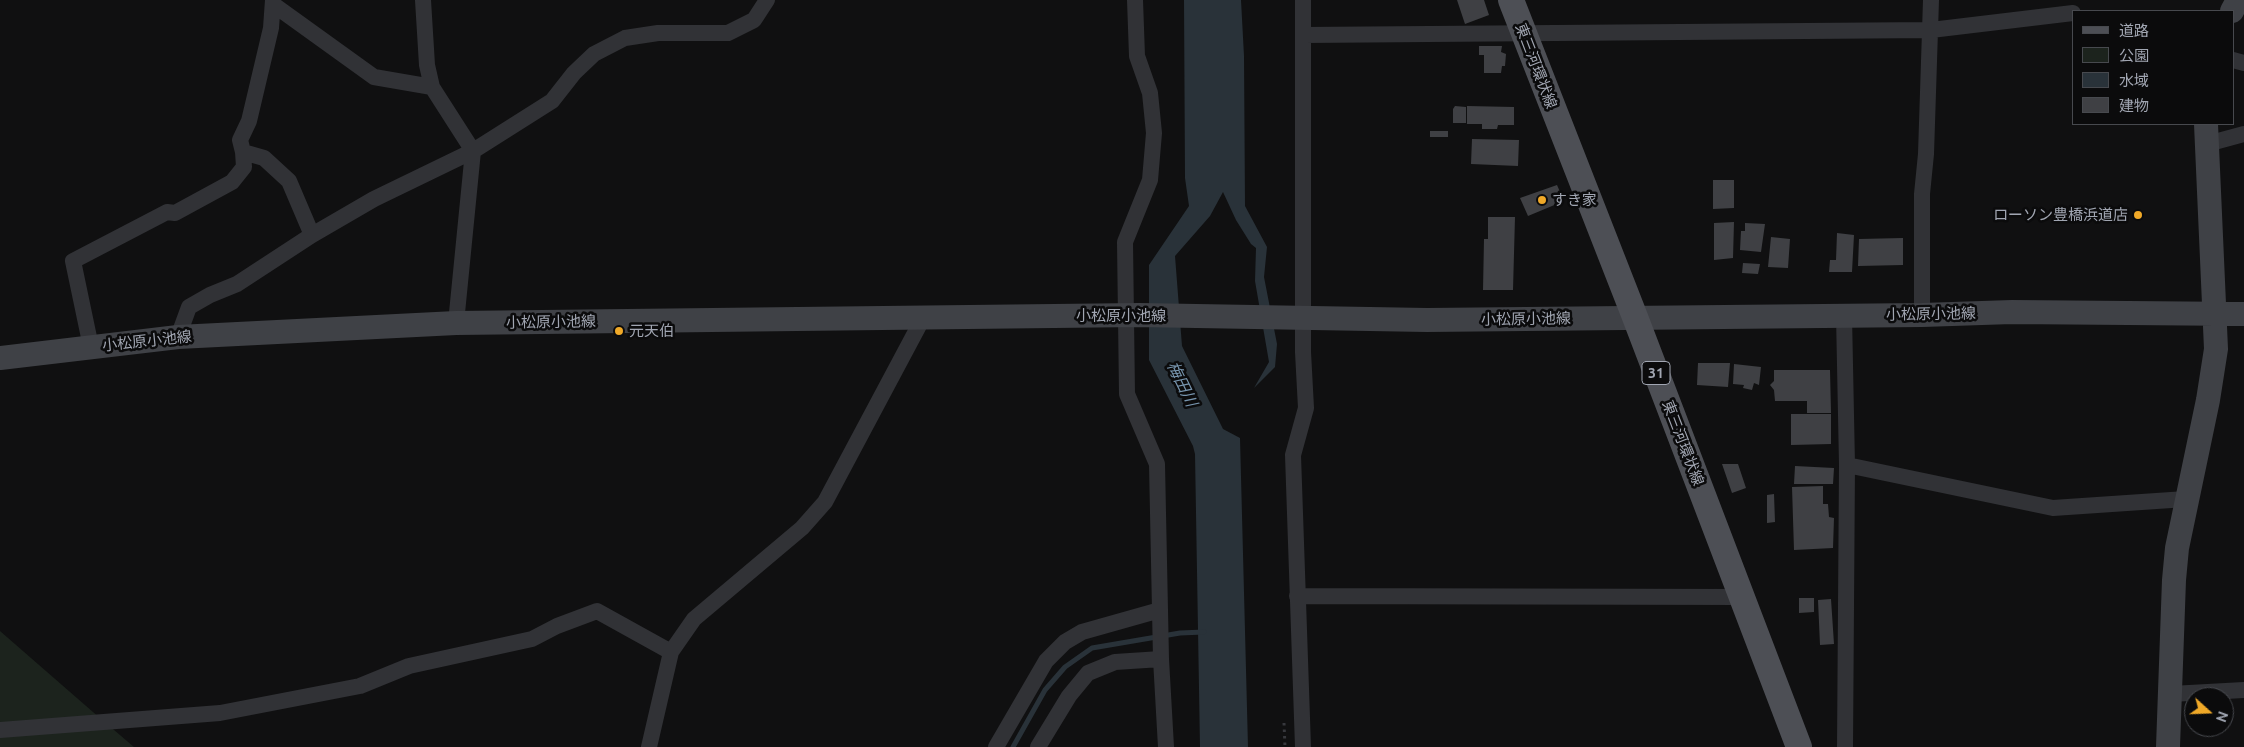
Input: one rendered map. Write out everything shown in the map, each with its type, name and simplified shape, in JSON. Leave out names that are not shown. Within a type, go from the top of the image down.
[{"type":"main road","name":"東三河環状線","points":[[1511,0],[1799,747]]},
{"type":"main road","points":[[2168,747],[2174,580],[2177,548],[2208,400],[2216,348],[2207,134]]},
{"type":"main road","name":"小松原小池線","points":[[0,358],[178,337],[456,323],[1132,315],[1427,320],[1922,315],[2012,312],[2215,312],[2244,314]]},
{"type":"street","points":[[423,0],[428,65],[432,87],[474,151],[456,323]]},
{"type":"street","points":[[178,337],[189,307],[210,295],[237,284],[312,235],[374,199],[474,151],[552,101],[574,73],[594,54],[625,38],[658,33],[728,33],[754,20],[767,0]]},
{"type":"street","points":[[1135,0],[1137,56],[1150,93],[1154,133],[1150,180],[1125,242],[1132,315],[1127,394],[1157,464],[1161,646],[1166,747]]},
{"type":"street","points":[[1303,0],[1304,35],[1297,318],[1306,408],[1294,455],[1303,747]]},
{"type":"street","points":[[1922,315],[1922,194],[1926,154],[1931,0]]},
{"type":"street","points":[[273,3],[374,77],[432,87]]},
{"type":"street","points":[[91,347],[73,261],[167,212],[175,213],[232,182],[244,167],[240,140],[249,121],[271,28],[273,3]]},
{"type":"street","points":[[1304,35],[1931,30],[2072,13]]},
{"type":"street","points":[[2207,134],[2244,134]]},
{"type":"street","points":[[243,152],[264,158],[289,181],[312,235]]},
{"type":"street","points":[[1844,315],[1847,465],[1845,747]]},
{"type":"street","points":[[649,747],[671,652],[694,619],[802,528],[825,502],[923,318]]},
{"type":"street","points":[[1847,465],[2053,508],[2186,499]]},
{"type":"street","points":[[1297,596],[1742,597]]},
{"type":"street","points":[[996,747],[1046,661],[1065,642],[1082,632],[1160,610]]},
{"type":"street","points":[[0,730],[220,713],[360,686],[409,666],[532,639],[557,626],[597,611],[671,652]]},
{"type":"street","points":[[1038,747],[1069,696],[1088,673],[1161,646]]},
{"type":"street","points":[[2171,694],[2244,690]]},
{"type":"green space","points":[[0,631],[93,712],[134,747],[0,747]]},
{"type":"water","name":"梅田川","points":[[1184,0],[1241,0],[1244,56],[1245,206],[1267,247],[1264,277],[1277,344],[1275,367],[1254,388],[1269,362],[1255,281],[1256,248],[1251,244],[1236,220],[1223,192],[1210,216],[1175,256],[1182,346],[1223,429],[1240,438],[1248,747],[1200,747],[1195,454],[1193,446],[1149,360],[1149,265],[1189,206],[1185,178]]},
{"type":"building","points":[[1457,0],[1484,0],[1489,15],[1465,24]]},
{"type":"building","points":[[1479,46],[1502,46],[1501,52],[1506,54],[1505,66],[1502,66],[1501,73],[1484,73],[1484,55],[1479,55]]},
{"type":"building","points":[[1455,106],[1466,107],[1466,123],[1453,123],[1453,109]]},
{"type":"building","points":[[1467,106],[1514,107],[1514,125],[1498,125],[1497,129],[1482,129],[1482,124],[1467,124]]},
{"type":"building","points":[[1430,131],[1448,131],[1448,137],[1430,137]]},
{"type":"building","points":[[1472,139],[1519,140],[1518,166],[1471,164]]},
{"type":"building","points":[[1713,180],[1734,180],[1734,208],[1713,209]]},
{"type":"building","points":[[1557,185],[1564,201],[1528,216],[1520,198]]},
{"type":"building","points":[[1488,217],[1515,217],[1513,290],[1483,290],[1484,239],[1488,239]]},
{"type":"building","points":[[1734,222],[1733,258],[1714,260],[1714,223]]},
{"type":"building","points":[[1745,223],[1765,224],[1761,252],[1740,250],[1741,231],[1745,231]]},
{"type":"building","points":[[1837,233],[1854,235],[1852,272],[1829,272],[1830,260],[1836,260]]},
{"type":"building","points":[[1771,237],[1790,239],[1788,268],[1768,267]]},
{"type":"building","points":[[1903,238],[1903,265],[1858,266],[1859,239]]},
{"type":"building","points":[[1743,263],[1760,264],[1758,274],[1742,273]]},
{"type":"building","points":[[1698,363],[1730,363],[1728,387],[1697,385]]},
{"type":"building","points":[[1734,364],[1761,367],[1759,385],[1754,383],[1752,390],[1743,388],[1744,385],[1733,384]]},
{"type":"building","points":[[1774,370],[1830,370],[1831,413],[1807,413],[1807,401],[1775,401],[1774,390],[1770,385],[1774,381]]},
{"type":"building","points":[[1791,414],[1831,414],[1831,444],[1791,445]]},
{"type":"building","points":[[1722,464],[1738,464],[1746,488],[1732,493]]},
{"type":"building","points":[[1795,466],[1834,468],[1833,484],[1794,484]]},
{"type":"building","points":[[1823,486],[1823,504],[1828,504],[1829,517],[1834,518],[1833,548],[1794,550],[1792,487]]},
{"type":"building","points":[[1774,494],[1775,522],[1767,523],[1767,495]]},
{"type":"building","points":[[1799,598],[1814,598],[1814,612],[1799,613]]},
{"type":"building","points":[[1831,599],[1834,644],[1820,645],[1818,600]]},
{"type":"waterway","points":[[1013,747],[1045,690],[1065,667],[1092,648],[1180,633],[1204,632]]},
{"type":"place","name":"すき家","points":[[1542,200]]},
{"type":"place","name":"ローソン豊橋浜道店","points":[[2138,215]]},
{"type":"place","name":"元天伯","points":[[619,331]]}]
